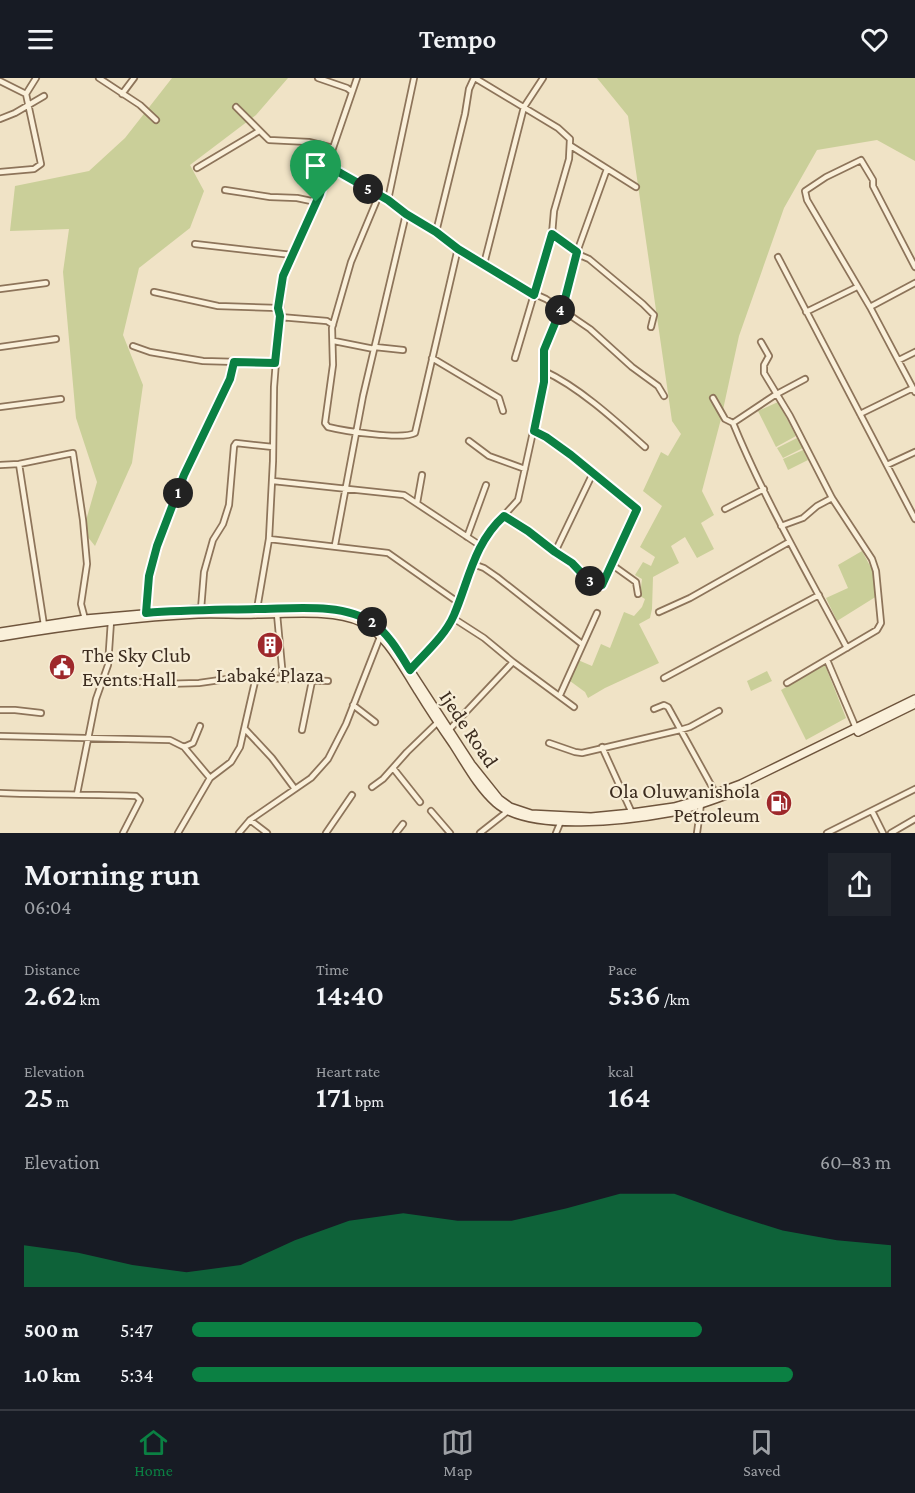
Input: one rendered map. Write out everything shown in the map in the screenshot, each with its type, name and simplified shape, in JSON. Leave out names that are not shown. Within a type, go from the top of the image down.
[{"type":"main road","name":"Ijede Road","points":[[0,632],[85,619],[201,609],[331,610],[352,613],[380,628],[471,764],[494,793],[510,807],[531,814],[591,817],[674,807],[741,784],[856,728],[914,705]]},
{"type":"main road","name":"Ijede Road","points":[[0,637],[111,621],[200,614],[330,615],[350,618],[370,627],[380,637],[473,775],[496,803],[508,812],[529,819],[590,822],[632,819],[674,812],[742,789],[881,718]]},
{"type":"street","points":[[0,172],[34,169],[41,164],[26,94],[36,78]]},
{"type":"street","points":[[99,78],[140,105],[156,120]]},
{"type":"street","points":[[122,94],[134,78]]},
{"type":"street","points":[[318,78],[347,88],[351,92]]},
{"type":"street","points":[[257,609],[269,539],[273,481],[275,363],[280,316],[278,308],[283,276],[316,202],[357,78]]},
{"type":"street","points":[[388,200],[414,78]]},
{"type":"street","points":[[436,232],[462,129],[469,89],[474,78],[524,107],[570,139],[571,146],[554,211],[552,234],[515,358]]},
{"type":"street","points":[[484,264],[524,107],[543,78]]},
{"type":"street","points":[[0,81],[26,94]]},
{"type":"street","points":[[0,119],[44,96]]},
{"type":"street","points":[[236,107],[273,141],[309,142],[333,148]]},
{"type":"street","points":[[196,168],[260,131]]},
{"type":"street","points":[[571,146],[636,187]]},
{"type":"street","points":[[860,414],[914,390],[870,307],[805,195],[805,191],[816,182],[857,161],[863,161],[873,180],[873,186],[915,267]]},
{"type":"street","points":[[328,166],[388,200],[458,249],[534,295],[546,299],[590,329],[640,374],[658,386],[664,396]]},
{"type":"street","points":[[410,670],[453,618],[480,546],[487,534],[518,500],[544,382],[544,350],[561,310],[577,255],[607,169]]},
{"type":"street","points":[[225,190],[316,202]]},
{"type":"street","points":[[379,195],[351,262],[333,325],[331,387],[325,423],[330,428],[384,435],[414,435],[458,249]]},
{"type":"street","points":[[335,545],[374,348],[406,214]]},
{"type":"street","points":[[552,234],[577,255],[589,259],[644,304],[654,315],[651,327]]},
{"type":"street","points":[[195,244],[292,255]]},
{"type":"street","points":[[778,257],[915,519]]},
{"type":"street","points":[[0,289],[46,283]]},
{"type":"street","points":[[870,307],[915,283]]},
{"type":"street","points":[[806,312],[857,287]]},
{"type":"street","points":[[154,292],[218,306],[278,308]]},
{"type":"street","points":[[280,316],[327,321],[333,325]]},
{"type":"street","points":[[0,347],[56,339]]},
{"type":"street","points":[[334,341],[403,350]]},
{"type":"street","points":[[761,342],[769,356],[764,364],[764,373],[790,416],[832,498],[872,559],[879,588],[880,626],[787,683]]},
{"type":"street","points":[[133,346],[150,352],[203,361],[275,363]]},
{"type":"street","points":[[899,360],[915,352]]},
{"type":"street","points":[[432,358],[499,398],[503,411]]},
{"type":"street","points":[[146,613],[149,576],[157,546],[184,475],[230,379],[234,362]]},
{"type":"street","points":[[544,371],[561,379],[645,447]]},
{"type":"street","points":[[733,423],[805,379]]},
{"type":"street","points":[[713,398],[725,419],[733,423],[789,542],[847,648]]},
{"type":"street","points":[[0,407],[61,399]]},
{"type":"street","points":[[504,516],[576,566],[588,580],[596,585],[602,585],[637,509],[551,441],[534,431]]},
{"type":"street","points":[[470,441],[494,458],[525,469]]},
{"type":"street","points":[[201,609],[204,572],[213,540],[223,524],[229,505],[235,444],[273,447]]},
{"type":"street","points":[[887,465],[915,452]]},
{"type":"street","points":[[0,465],[19,464],[73,453],[87,564],[81,604],[85,619]]},
{"type":"street","points":[[19,464],[44,625]]},
{"type":"street","points":[[555,552],[593,473]]},
{"type":"street","points":[[417,503],[422,475]]},
{"type":"street","points":[[273,481],[397,493],[417,503],[480,546]]},
{"type":"street","points":[[467,537],[486,486]]},
{"type":"street","points":[[725,509],[764,489]]},
{"type":"street","points":[[781,526],[803,518],[817,506],[832,498]]},
{"type":"street","points":[[269,539],[388,553],[459,603]]},
{"type":"street","points":[[659,612],[690,598],[789,542]]},
{"type":"street","points":[[472,564],[484,568],[497,577],[582,644]]},
{"type":"street","points":[[611,564],[636,582],[638,594]]},
{"type":"street","points":[[664,678],[819,595]]},
{"type":"street","points":[[560,696],[597,613]]},
{"type":"street","points":[[277,614],[283,678]]},
{"type":"street","points":[[453,618],[484,638],[574,707]]},
{"type":"street","points":[[77,794],[96,699],[108,665],[111,621]]},
{"type":"street","points":[[239,833],[250,820],[318,772],[332,753],[380,637]]},
{"type":"street","points":[[827,660],[856,728]]},
{"type":"street","points":[[449,730],[513,662]]},
{"type":"street","points":[[102,682],[199,683],[241,676],[328,681]]},
{"type":"street","points":[[178,833],[210,778],[231,762],[240,747],[256,677]]},
{"type":"street","points":[[302,730],[312,681]]},
{"type":"street","points":[[353,705],[375,722]]},
{"type":"street","points":[[654,709],[666,705],[716,794]]},
{"type":"street","points":[[0,710],[41,713]]},
{"type":"street","points":[[549,743],[582,753],[680,730],[719,711]]},
{"type":"street","points":[[372,787],[438,722]]},
{"type":"street","points":[[184,747],[193,743],[200,726]]},
{"type":"street","points":[[245,729],[272,758],[295,789]]},
{"type":"street","points":[[0,736],[170,740],[184,747],[210,778]]},
{"type":"street","points":[[602,747],[632,813]]},
{"type":"street","points":[[393,768],[420,802]]},
{"type":"street","points":[[827,833],[914,790]]},
{"type":"street","points":[[0,793],[136,796],[140,800],[123,833]]},
{"type":"street","points":[[326,833],[351,795]]},
{"type":"street","points":[[696,833],[701,804]]},
{"type":"street","points":[[431,811],[450,833]]},
{"type":"street","points":[[872,811],[883,833]]},
{"type":"street","points":[[480,833],[508,812]]},
{"type":"street","points":[[891,833],[915,819]]},
{"type":"street","points":[[250,820],[267,833]]},
{"type":"street","points":[[556,833],[561,821]]},
{"type":"street","points":[[396,833],[403,824]]},
{"type":"green space","points":[[172,78],[288,78],[256,115],[190,165],[204,191],[190,228],[139,268],[123,335],[143,385],[132,463],[95,546],[83,531],[97,482],[76,418],[63,272],[69,229],[10,231],[15,186],[89,171],[125,138]]},
{"type":"green space","points":[[597,78],[915,78],[915,161],[877,140],[817,150],[784,208],[739,336],[702,491],[714,515],[701,523],[714,549],[697,558],[685,537],[671,546],[679,563],[653,577],[650,618],[639,624],[659,663],[588,698],[585,692],[570,681],[578,660],[592,666],[601,644],[610,648],[624,612],[634,616],[642,607],[645,599],[640,596],[642,579],[635,575],[643,562],[651,566],[655,557],[640,547],[662,506],[643,491],[661,452],[668,456],[681,434],[672,421],[628,116]]},
{"type":"green space","points":[[778,402],[796,436],[776,447],[758,411]]},
{"type":"green space","points":[[797,438],[803,448],[783,458],[777,448]]},
{"type":"green space","points":[[803,450],[808,460],[788,470],[783,459]]},
{"type":"green space","points":[[862,551],[875,575],[877,596],[837,621],[826,598],[848,588],[838,565]]},
{"type":"green space","points":[[825,665],[846,718],[806,740],[781,690]]},
{"type":"green space","points":[[767,671],[772,681],[751,691],[747,681]]},
{"type":"place","name":"Labaké Plaza","points":[[270,645]]},
{"type":"place","name":"The Sky Club Events Hall","points":[[62,667]]},
{"type":"place","name":"Ola Oluwanishola Petroleum","points":[[779,803]]},
{"type":"route","points":[[328,166],[388,200],[458,249],[534,295],[552,234],[577,252],[565,299],[544,350],[544,382],[534,431],[571,455],[637,509],[602,585],[596,585],[588,580],[576,566],[504,516],[487,534],[480,546],[453,618],[410,670],[380,628],[373,622],[352,613],[300,609],[201,609],[146,613],[149,576],[157,546],[184,475],[230,379],[234,362],[275,363],[280,316],[278,308],[283,276],[316,202],[328,166]]}]
